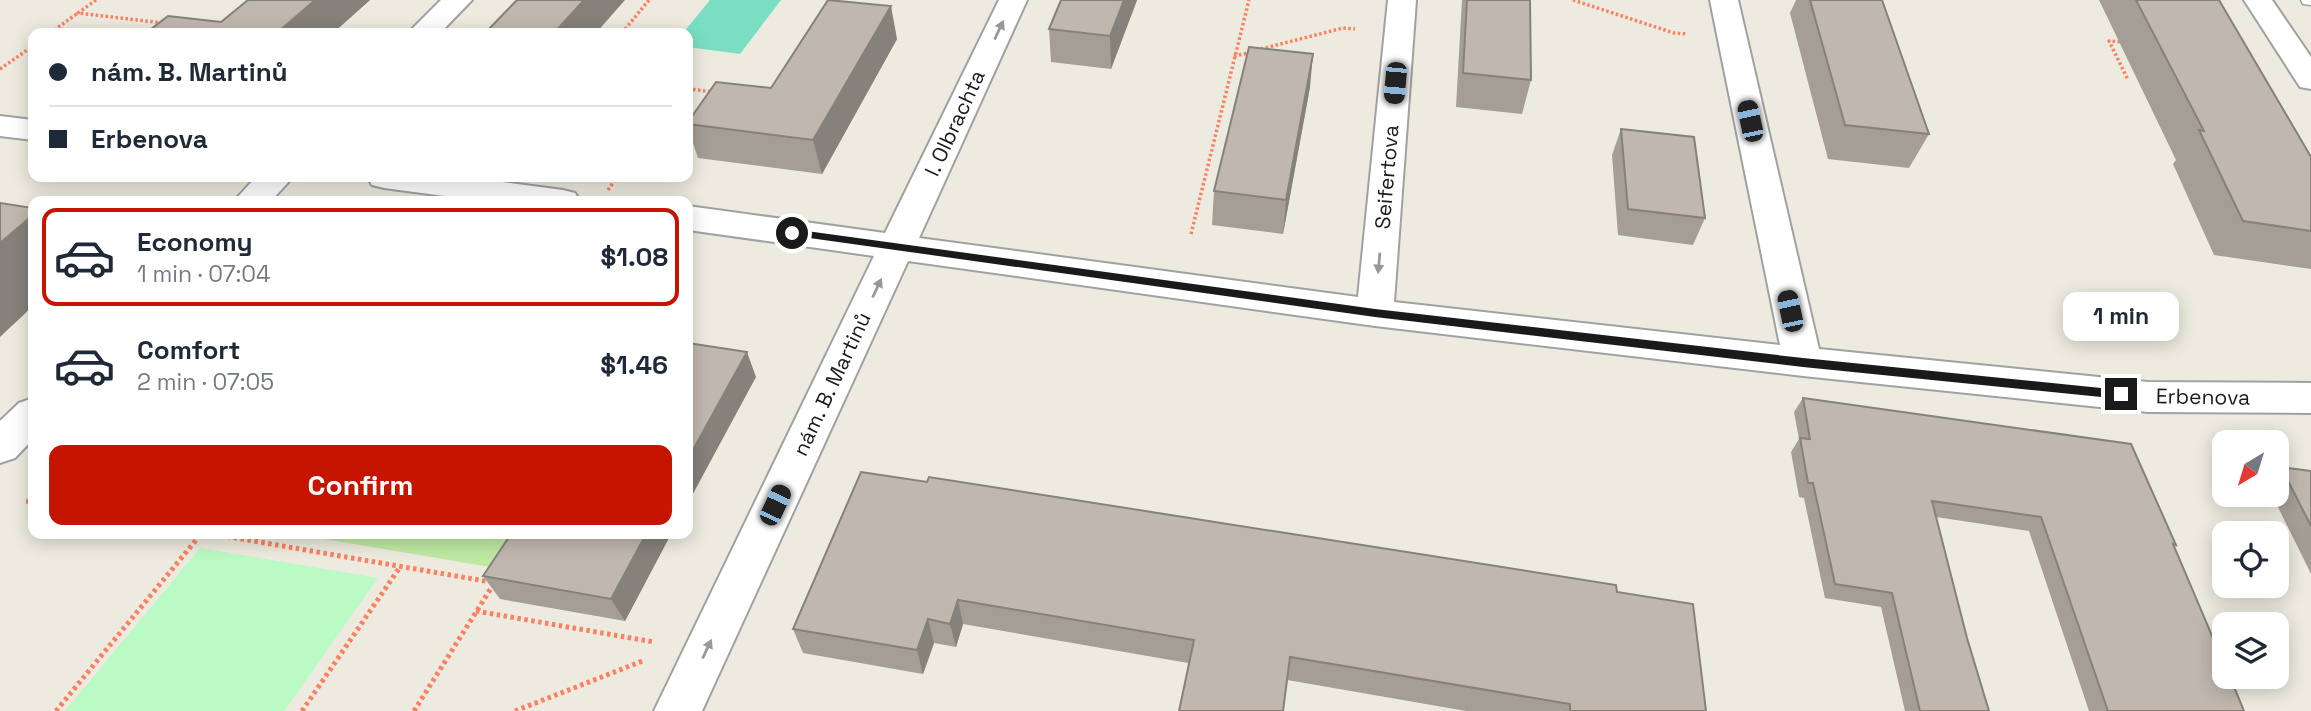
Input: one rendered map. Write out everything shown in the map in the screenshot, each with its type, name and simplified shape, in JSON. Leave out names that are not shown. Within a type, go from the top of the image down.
[{"type":"street","points":[[429,28],[458,0]]},
{"type":"street","name":"I. Olbrachta","points":[[897,247],[1013,0]]},
{"type":"street","name":"Seifertova","points":[[1375,313],[1402,0]]},
{"type":"street","points":[[1724,0],[1803,362]]},
{"type":"street","points":[[2258,0],[2311,80]]},
{"type":"street","points":[[0,126],[28,130]]},
{"type":"street","points":[[256,196],[271,182]]},
{"type":"street","points":[[421,182],[526,196]]},
{"type":"street","points":[[693,219],[897,247]]},
{"type":"street","name":"Erbenova","points":[[897,247],[1375,313],[1803,362],[2148,397],[2311,398]]},
{"type":"street","name":"nám. B. Martinů","points":[[678,711],[897,247]]},
{"type":"street","points":[[0,447],[28,419]]},
{"type":"path","points":[[57,28],[96,0]]},
{"type":"path","points":[[626,28],[649,0]]},
{"type":"path","points":[[1191,234],[1233,57],[1250,0]]},
{"type":"path","points":[[1573,0],[1674,33],[1733,39]]},
{"type":"path","points":[[78,13],[165,24],[159,28]]},
{"type":"path","points":[[1233,57],[1343,27],[1399,32]]},
{"type":"path","points":[[2128,80],[2109,41],[2137,44]]},
{"type":"path","points":[[0,69],[28,49]]},
{"type":"path","points":[[693,90],[715,92]]},
{"type":"path","points":[[56,711],[197,539]]},
{"type":"path","points":[[241,539],[494,583]]},
{"type":"path","points":[[302,711],[400,567]]},
{"type":"path","points":[[414,711],[500,573]]},
{"type":"path","points":[[476,611],[665,644]]},
{"type":"path","points":[[515,711],[654,656]]},
{"type":"green space","points":[[710,0],[781,0],[740,54],[693,48],[693,28],[687,28]]},
{"type":"green space","points":[[325,539],[508,539],[490,567]]},
{"type":"green space","points":[[200,548],[378,578],[284,711],[65,711]]},
{"type":"building","points":[[248,0],[315,0],[283,28],[152,28],[168,16],[221,22]]},
{"type":"building","points":[[517,0],[584,0],[559,28],[490,28]]},
{"type":"building","points":[[828,0],[891,6],[813,140],[693,125],[693,115],[716,82],[771,88]]},
{"type":"building","points":[[1061,0],[1124,0],[1110,36],[1049,29]]},
{"type":"building","points":[[1467,0],[1530,0],[1531,80],[1463,73]]},
{"type":"building","points":[[1810,0],[1882,0],[1929,134],[1845,125]]},
{"type":"building","points":[[2136,0],[2219,0],[2311,157],[2311,231],[2243,221],[2199,130],[2204,131]]},
{"type":"building","points":[[1249,47],[1313,54],[1286,200],[1214,191]]},
{"type":"building","points":[[1621,129],[1694,137],[1705,218],[1628,209]]},
{"type":"building","points":[[0,203],[28,207],[28,219],[0,243]]},
{"type":"building","points":[[693,344],[747,352],[693,450]]},
{"type":"building","points":[[1803,398],[2131,444],[2176,545],[2173,544],[2212,636],[2212,689],[2235,689],[2244,711],[2108,711],[2041,517],[1932,501],[1967,638],[1989,711],[1920,711],[1892,593],[1835,584],[1813,483],[1808,483],[1800,438],[1810,439]]},
{"type":"building","points":[[2289,468],[2311,471],[2311,526],[2289,483]]},
{"type":"building","points":[[861,472],[927,482],[929,477],[1616,585],[1617,592],[1693,604],[1706,711],[1570,711],[1570,704],[1290,657],[1283,711],[1179,711],[1194,640],[958,600],[950,624],[928,619],[917,650],[793,629]]},
{"type":"building","points":[[508,539],[643,539],[611,599],[483,576]]},
{"type":"route","points":[[792,233],[1375,313],[1803,362],[2121,394]]}]
